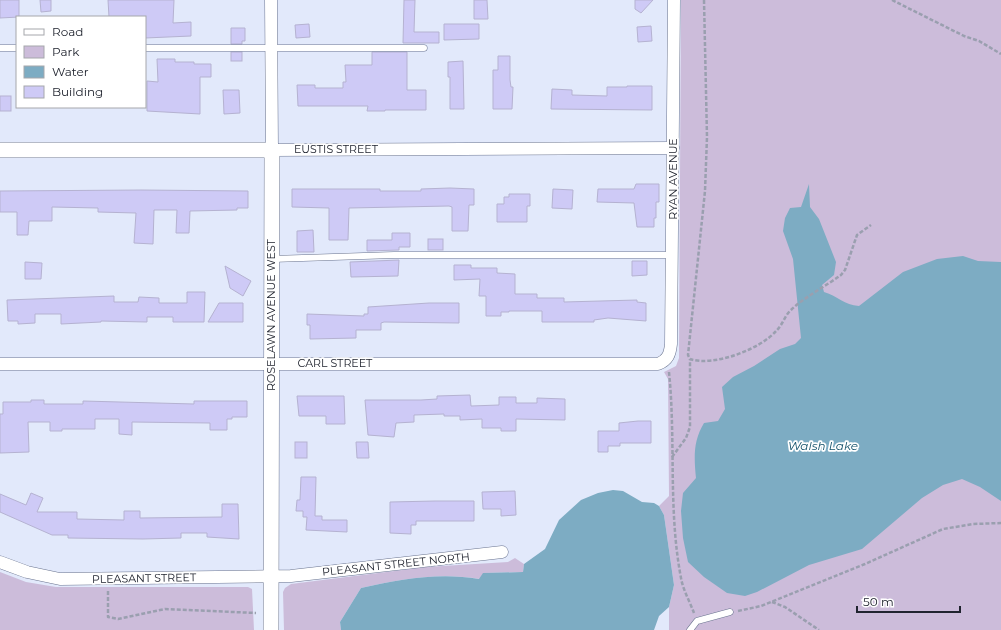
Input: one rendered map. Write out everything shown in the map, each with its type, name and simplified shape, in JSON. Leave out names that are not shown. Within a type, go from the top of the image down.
[{"type":"street","name":"ROSELAWN AVENUE WEST","points":[[271,0],[271,630]]},
{"type":"street","name":"RYAN AVENUE","points":[[665,360],[671,344],[674,0]]},
{"type":"street","name":"EUSTIS STREET","points":[[0,150],[673,148]]},
{"type":"street","name":"CARL STREET","points":[[0,364],[271,362],[658,364],[665,360]]},
{"type":"street","name":"PLEASANT STREET NORTH","points":[[291,576],[502,552]]},
{"type":"street","name":"PLEASANT STREET","points":[[0,562],[27,572],[60,579],[291,576]]},
{"type":"lane","points":[[0,48],[16,48]]},
{"type":"lane","points":[[146,48],[424,48]]},
{"type":"lane","points":[[271,258],[672,255]]},
{"type":"lane","points":[[690,630],[698,621],[730,612]]},
{"type":"path","points":[[672,457],[686,438],[690,427],[690,359],[688,355],[704,191],[707,137],[704,0]]},
{"type":"path","points":[[892,0],[964,36],[979,41],[1001,54]]},
{"type":"path","points":[[690,359],[699,362],[734,355],[759,346],[778,330],[788,313],[796,306],[827,286],[845,270],[857,235],[871,225]]},
{"type":"path","points":[[665,360],[670,378],[672,493],[681,579],[698,621]]},
{"type":"path","points":[[730,612],[761,606],[865,564],[943,529],[973,524],[1001,524]]},
{"type":"path","points":[[108,579],[108,617],[122,618],[165,609],[256,613]]},
{"type":"path","points":[[772,601],[785,607],[819,630]]},
{"type":"green space","points":[[681,0],[1001,0],[1001,630],[669,630],[669,607],[674,585],[664,515],[659,506],[669,496],[668,379],[664,372],[676,366],[679,358]]},
{"type":"green space","points":[[515,558],[524,564],[523,572],[484,573],[480,579],[435,576],[405,579],[361,588],[340,622],[341,630],[284,630],[283,592],[285,588],[291,584],[426,567],[508,562]]},
{"type":"green space","points":[[0,572],[26,582],[56,587],[248,587],[252,589],[254,630],[0,630]]},
{"type":"water","name":"Walsh Lake","points":[[809,184],[810,207],[819,219],[836,262],[834,275],[822,285],[824,292],[849,304],[859,306],[903,272],[937,259],[963,256],[978,261],[1001,262],[1001,501],[980,487],[962,479],[943,485],[922,498],[862,549],[809,565],[757,592],[745,596],[727,593],[704,577],[688,562],[683,538],[681,511],[683,493],[696,478],[695,450],[700,430],[704,423],[718,421],[725,409],[722,387],[733,377],[754,366],[780,349],[795,344],[801,338],[793,259],[783,231],[785,218],[790,208],[801,207]]},
{"type":"water","points":[[613,490],[623,491],[642,502],[654,503],[659,506],[664,515],[674,585],[669,607],[659,616],[654,630],[341,630],[340,622],[361,588],[405,579],[435,576],[479,579],[483,573],[523,572],[524,564],[545,549],[559,520],[581,500],[598,493]]},
{"type":"building","points":[[0,0],[19,0],[19,16],[0,18]]},
{"type":"building","points":[[40,0],[51,0],[51,11],[41,12]]},
{"type":"building","points":[[108,0],[174,0],[173,23],[191,22],[191,36],[146,38],[146,16],[109,16]]},
{"type":"building","points":[[404,0],[415,0],[414,32],[439,32],[439,43],[403,43]]},
{"type":"building","points":[[474,0],[487,0],[488,19],[474,19]]},
{"type":"building","points":[[635,0],[653,0],[641,13],[635,9]]},
{"type":"building","points":[[309,24],[310,37],[296,38],[295,25]]},
{"type":"building","points":[[444,24],[479,24],[479,39],[444,40]]},
{"type":"building","points":[[651,26],[652,41],[638,42],[637,27]]},
{"type":"building","points":[[231,28],[245,28],[245,41],[242,41],[242,44],[231,44]]},
{"type":"building","points":[[231,52],[242,52],[242,61],[231,61]]},
{"type":"building","points":[[372,52],[407,52],[407,90],[426,90],[426,110],[367,111],[368,106],[298,106],[297,85],[315,85],[315,88],[343,88],[343,82],[346,82],[345,65],[372,65]]},
{"type":"building","points":[[498,56],[510,56],[510,80],[511,87],[513,87],[512,109],[493,109],[493,70],[498,70]]},
{"type":"building","points":[[157,59],[175,59],[175,62],[211,64],[211,77],[200,77],[200,114],[147,111],[147,81],[158,82]]},
{"type":"building","points":[[463,61],[464,109],[450,109],[450,77],[448,77],[448,62]]},
{"type":"building","points":[[652,86],[652,110],[551,109],[552,89],[572,90],[572,95],[607,96],[607,87]]},
{"type":"building","points":[[223,90],[239,90],[240,113],[224,114]]},
{"type":"building","points":[[0,96],[11,96],[11,111],[0,111]]},
{"type":"building","points":[[636,184],[659,184],[659,202],[656,202],[656,218],[654,218],[654,227],[637,227],[634,203],[597,202],[598,189],[634,189]]},
{"type":"building","points":[[292,189],[380,189],[380,191],[421,191],[421,189],[474,189],[474,205],[469,205],[468,231],[452,231],[452,207],[449,206],[349,208],[348,240],[329,240],[329,208],[292,207]]},
{"type":"building","points":[[553,189],[573,190],[572,209],[552,208]]},
{"type":"building","points":[[0,191],[248,191],[248,208],[237,208],[237,210],[190,211],[189,233],[176,233],[177,210],[154,210],[153,244],[134,243],[136,213],[98,212],[98,208],[52,207],[52,221],[29,221],[28,235],[17,235],[17,212],[0,212]]},
{"type":"building","points":[[509,194],[530,194],[530,206],[527,206],[527,222],[497,222],[497,204],[504,204],[504,197],[509,197]]},
{"type":"building","points":[[313,230],[314,252],[297,252],[297,231]]},
{"type":"building","points":[[392,233],[410,233],[410,247],[399,247],[399,250],[367,251],[367,240],[392,240]]},
{"type":"building","points":[[428,239],[443,239],[443,250],[428,250]]},
{"type":"building","points":[[399,260],[398,276],[351,277],[350,262]]},
{"type":"building","points":[[632,261],[647,261],[647,275],[632,276]]},
{"type":"building","points":[[25,262],[42,263],[41,279],[25,279]]},
{"type":"building","points":[[454,265],[471,265],[471,268],[497,268],[497,273],[515,274],[515,294],[537,294],[537,298],[564,298],[564,302],[637,300],[637,302],[646,303],[646,321],[608,318],[594,320],[594,322],[542,322],[542,311],[509,311],[501,312],[501,316],[486,316],[486,296],[479,296],[480,279],[454,280]]},
{"type":"building","points":[[225,266],[251,281],[243,296],[230,288]]},
{"type":"building","points":[[187,292],[205,292],[204,322],[173,322],[173,317],[147,317],[147,322],[101,321],[61,324],[61,314],[35,314],[35,323],[18,324],[18,321],[8,321],[7,300],[114,296],[114,302],[138,302],[139,297],[159,298],[159,303],[187,303]]},
{"type":"building","points":[[219,303],[243,303],[243,322],[208,322]]},
{"type":"building","points":[[429,303],[459,303],[459,323],[384,322],[381,323],[381,330],[356,330],[356,338],[310,339],[310,325],[307,325],[307,314],[364,316],[364,314],[368,314],[368,307]]},
{"type":"building","points":[[470,395],[471,406],[499,405],[499,397],[516,397],[516,403],[537,403],[537,398],[565,399],[565,420],[516,419],[516,431],[501,431],[501,428],[482,428],[482,419],[460,420],[460,416],[444,416],[444,414],[414,415],[414,422],[396,423],[394,437],[368,435],[365,400],[421,400],[437,399],[437,396]]},
{"type":"building","points":[[297,396],[344,396],[345,424],[326,424],[326,416],[299,416]]},
{"type":"building","points":[[31,400],[44,400],[44,404],[83,404],[83,401],[194,404],[194,401],[247,401],[247,417],[232,417],[232,419],[227,419],[227,430],[210,430],[210,423],[132,422],[132,435],[119,434],[119,419],[95,419],[95,429],[62,429],[62,431],[50,431],[50,422],[28,422],[29,452],[0,453],[0,414],[3,414],[3,402],[31,402]]},
{"type":"building","points":[[651,421],[651,443],[620,443],[620,446],[608,446],[608,452],[598,452],[598,431],[619,431],[619,423]]},
{"type":"building","points":[[295,442],[307,442],[307,458],[295,458]]},
{"type":"building","points":[[356,442],[368,442],[369,458],[357,458]]},
{"type":"building","points":[[301,477],[316,477],[315,516],[322,516],[322,520],[347,520],[347,532],[306,530],[307,517],[303,517],[303,511],[296,511],[297,500],[300,500]]},
{"type":"building","points":[[515,491],[516,515],[501,516],[501,509],[483,509],[482,492]]},
{"type":"building","points":[[31,493],[43,498],[37,512],[77,512],[77,519],[124,520],[124,511],[140,511],[140,518],[222,517],[222,504],[238,504],[239,539],[207,537],[207,533],[181,533],[181,538],[143,539],[68,538],[68,535],[52,535],[0,512],[0,494],[26,505]]},
{"type":"building","points":[[474,501],[474,521],[416,521],[416,525],[411,525],[411,534],[390,533],[390,502]]}]
